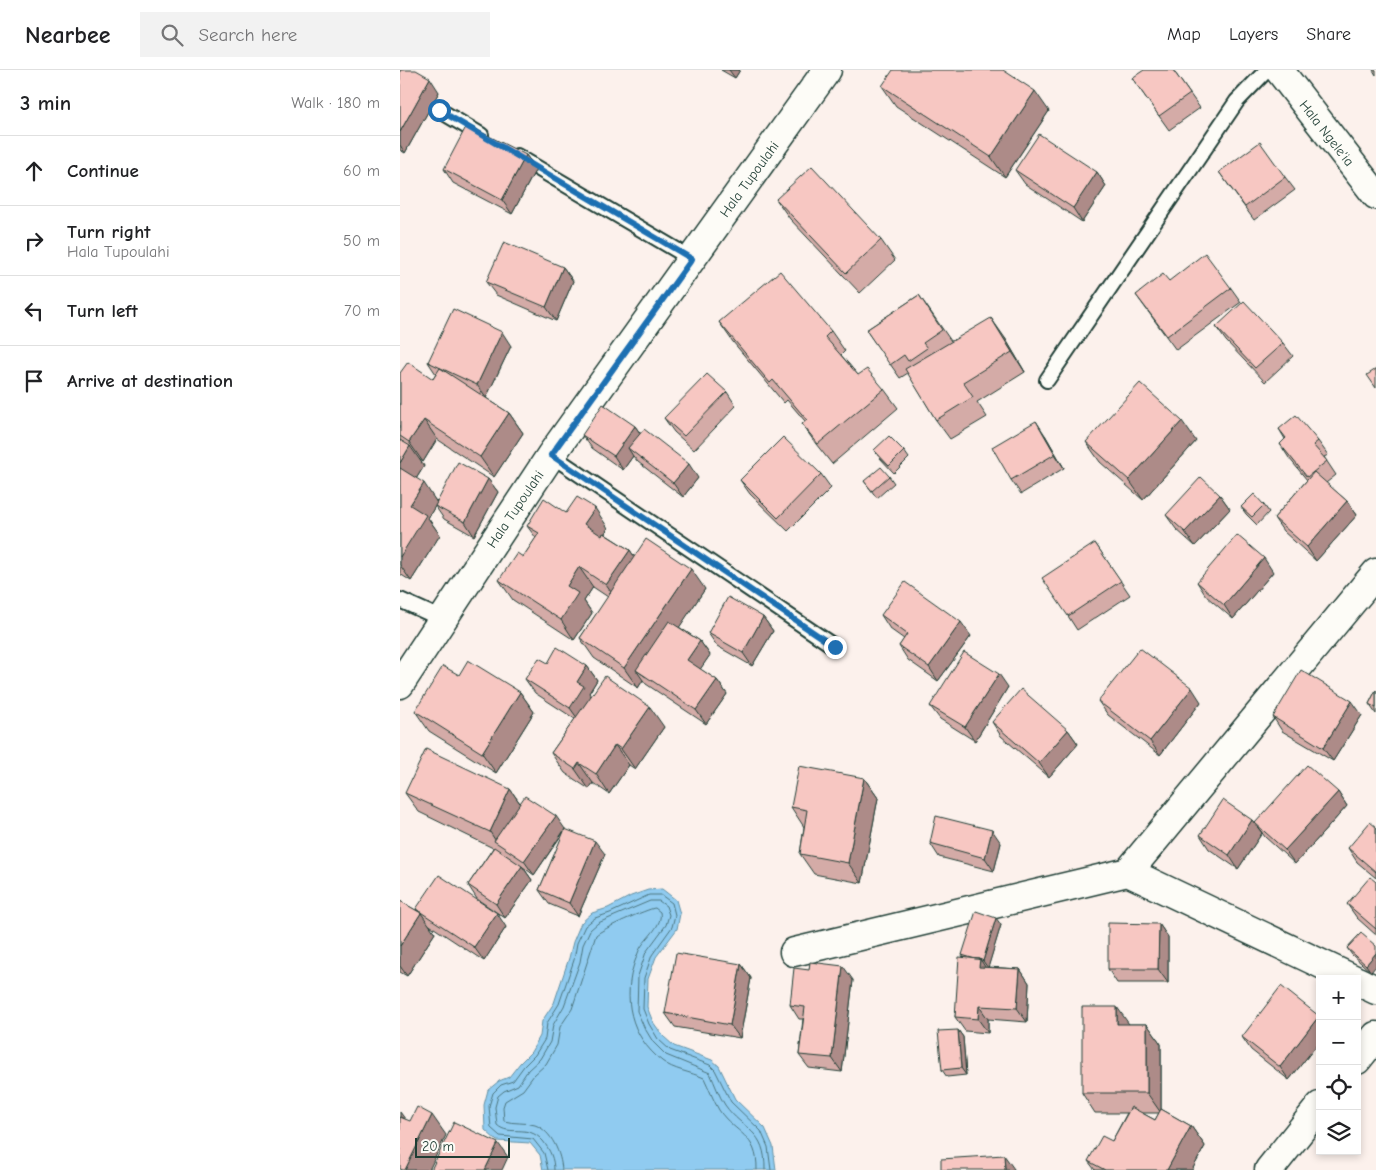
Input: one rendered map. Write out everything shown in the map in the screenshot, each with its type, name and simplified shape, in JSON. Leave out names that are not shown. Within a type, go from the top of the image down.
[{"type":"street","name":"Hala Tupoulahi","points":[[400,684],[551,455],[828,70]]},
{"type":"street","name":"Hala Ngele'ia","points":[[1279,70],[1376,195]]},
{"type":"street","points":[[794,952],[1128,872],[1376,573]]},
{"type":"street","points":[[1128,872],[1345,975]]},
{"type":"street","points":[[1361,983],[1376,990]]},
{"type":"street","points":[[1361,1055],[1376,1036]]},
{"type":"street","points":[[1269,1170],[1317,1110]]},
{"type":"lane","points":[[1047,380],[1237,101],[1267,70]]},
{"type":"lane","points":[[439,110],[490,140]]},
{"type":"lane","points":[[506,150],[692,259]]},
{"type":"lane","points":[[551,455],[835,647]]},
{"type":"lane","points":[[400,600],[442,619]]},
{"type":"water","points":[[662,889],[676,900],[680,914],[677,929],[656,957],[648,979],[647,1007],[653,1022],[663,1036],[674,1046],[712,1060],[719,1066],[735,1099],[765,1128],[773,1146],[776,1170],[543,1170],[540,1155],[530,1143],[497,1141],[485,1130],[484,1105],[488,1090],[499,1081],[509,1077],[531,1052],[540,1036],[542,1021],[554,1003],[573,942],[581,923],[592,913],[608,908],[631,896],[648,890]]},
{"type":"building","points":[[400,70],[416,70],[430,78],[400,132]]},
{"type":"building","points":[[893,70],[1003,70],[1035,91],[991,157],[882,86]]},
{"type":"building","points":[[1144,70],[1173,70],[1190,94],[1159,116],[1132,78]]},
{"type":"building","points":[[467,125],[526,155],[502,200],[444,169]]},
{"type":"building","points":[[1039,134],[1097,172],[1073,208],[1015,170]]},
{"type":"building","points":[[1260,142],[1285,177],[1245,207],[1219,172]]},
{"type":"building","points":[[812,166],[881,240],[846,273],[776,199]]},
{"type":"building","points":[[504,242],[563,267],[546,307],[486,282]]},
{"type":"building","points":[[1205,253],[1231,288],[1167,336],[1136,295],[1163,274],[1169,281]]},
{"type":"building","points":[[780,271],[831,331],[825,337],[858,375],[867,369],[884,389],[818,444],[802,424],[807,420],[773,380],[770,383],[719,322]]},
{"type":"building","points":[[919,295],[942,330],[923,343],[927,348],[908,361],[904,355],[890,365],[866,330]]},
{"type":"building","points":[[1244,301],[1283,343],[1255,368],[1216,327]]},
{"type":"building","points":[[453,309],[502,332],[477,385],[428,362]]},
{"type":"building","points":[[991,318],[1012,352],[963,382],[973,397],[936,420],[905,369]]},
{"type":"building","points":[[408,362],[433,379],[440,368],[509,413],[480,457],[424,420],[409,442],[400,436],[400,373]]},
{"type":"building","points":[[1376,369],[1376,388],[1367,375]]},
{"type":"building","points":[[707,374],[727,392],[684,436],[664,418]]},
{"type":"building","points":[[1140,383],[1182,421],[1129,480],[1086,442]]},
{"type":"building","points":[[603,404],[635,426],[614,456],[582,435]]},
{"type":"building","points":[[1296,415],[1318,441],[1313,445],[1327,461],[1307,477],[1280,444],[1286,438],[1279,429]]},
{"type":"building","points":[[1036,421],[1055,454],[1011,480],[992,447]]},
{"type":"building","points":[[644,429],[689,464],[673,483],[628,448]]},
{"type":"building","points":[[889,436],[904,451],[889,466],[874,450]]},
{"type":"building","points":[[783,437],[821,474],[778,518],[740,480]]},
{"type":"building","points":[[400,440],[410,446],[400,463]]},
{"type":"building","points":[[458,462],[488,479],[465,522],[435,506]]},
{"type":"building","points":[[881,467],[889,476],[872,491],[864,481]]},
{"type":"building","points":[[400,468],[424,483],[410,505],[426,515],[400,557]]},
{"type":"building","points":[[1314,472],[1347,501],[1307,547],[1274,518]]},
{"type":"building","points":[[1201,477],[1220,495],[1185,532],[1166,515]]},
{"type":"building","points":[[1254,494],[1264,505],[1252,517],[1241,507]]},
{"type":"building","points":[[577,497],[595,508],[584,524],[602,536],[603,533],[630,550],[606,585],[579,567],[567,586],[578,593],[561,620],[499,580],[517,553],[523,557],[539,533],[527,526],[544,498],[566,513]]},
{"type":"building","points":[[1237,535],[1264,558],[1224,605],[1197,582]]},
{"type":"building","points":[[646,539],[691,569],[624,668],[580,638]]},
{"type":"building","points":[[1095,543],[1121,581],[1068,616],[1042,578]]},
{"type":"building","points":[[905,582],[961,622],[929,667],[899,646],[907,634],[881,615]]},
{"type":"building","points":[[728,597],[763,617],[743,653],[708,633]]},
{"type":"building","points":[[669,621],[700,641],[687,660],[717,680],[696,710],[636,670]]},
{"type":"building","points":[[557,647],[587,666],[577,682],[584,686],[570,708],[525,679],[539,658],[548,663]]},
{"type":"building","points":[[1140,648],[1192,688],[1150,741],[1098,701]]},
{"type":"building","points":[[964,652],[999,674],[965,727],[930,706]]},
{"type":"building","points":[[468,660],[520,692],[482,753],[415,711],[443,666],[459,675]]},
{"type":"building","points":[[1301,670],[1352,701],[1323,748],[1273,717]]},
{"type":"building","points":[[605,676],[650,707],[621,749],[615,745],[596,774],[579,763],[575,769],[551,753]]},
{"type":"building","points":[[1021,689],[1068,730],[1039,763],[992,722]]},
{"type":"building","points":[[1376,690],[1376,708],[1369,704]]},
{"type":"building","points":[[426,749],[510,789],[490,832],[405,793]]},
{"type":"building","points":[[1307,765],[1338,792],[1285,850],[1255,823]]},
{"type":"building","points":[[799,766],[864,778],[848,863],[800,854],[807,810],[791,807]]},
{"type":"building","points":[[525,796],[556,816],[524,861],[494,841]]},
{"type":"building","points":[[1223,800],[1252,820],[1229,855],[1200,835]]},
{"type":"building","points":[[936,816],[992,830],[985,858],[930,843]]},
{"type":"building","points":[[1370,822],[1376,827],[1376,872],[1348,848]]},
{"type":"building","points":[[565,829],[595,841],[569,903],[539,890]]},
{"type":"building","points":[[494,847],[522,866],[496,904],[468,885]]},
{"type":"building","points":[[439,875],[497,913],[474,947],[416,909]]},
{"type":"building","points":[[1370,877],[1376,882],[1376,929],[1347,904]]},
{"type":"building","points":[[400,901],[421,913],[400,946]]},
{"type":"building","points":[[976,911],[996,918],[983,961],[962,955]]},
{"type":"building","points":[[1108,923],[1159,924],[1158,969],[1108,969]]},
{"type":"building","points":[[1361,933],[1376,946],[1376,953],[1366,965],[1347,948]]},
{"type":"building","points":[[676,953],[741,964],[730,1025],[665,1013]]},
{"type":"building","points":[[959,957],[980,959],[979,967],[1020,969],[1017,1008],[979,1006],[978,1019],[955,1017]]},
{"type":"building","points":[[810,962],[843,966],[832,1058],[799,1055],[805,1007],[790,1005],[794,968],[809,970]]},
{"type":"building","points":[[1281,986],[1316,1014],[1316,1020],[1280,1067],[1242,1037]]},
{"type":"building","points":[[1082,1007],[1117,1007],[1117,1024],[1147,1024],[1147,1093],[1082,1093]]},
{"type":"building","points":[[958,1030],[961,1068],[942,1070],[938,1031]]},
{"type":"building","points":[[417,1107],[432,1115],[405,1170],[403,1170],[400,1169],[400,1117],[410,1121]]},
{"type":"building","points":[[1131,1107],[1155,1120],[1161,1109],[1191,1126],[1167,1170],[1105,1170],[1088,1161],[1102,1136],[1112,1141]]},
{"type":"building","points":[[454,1122],[498,1143],[485,1170],[431,1170]]},
{"type":"building","points":[[1004,1155],[1005,1170],[941,1170],[941,1159]]},
{"type":"route","points":[[439,110],[692,259],[551,455],[835,647]]}]
